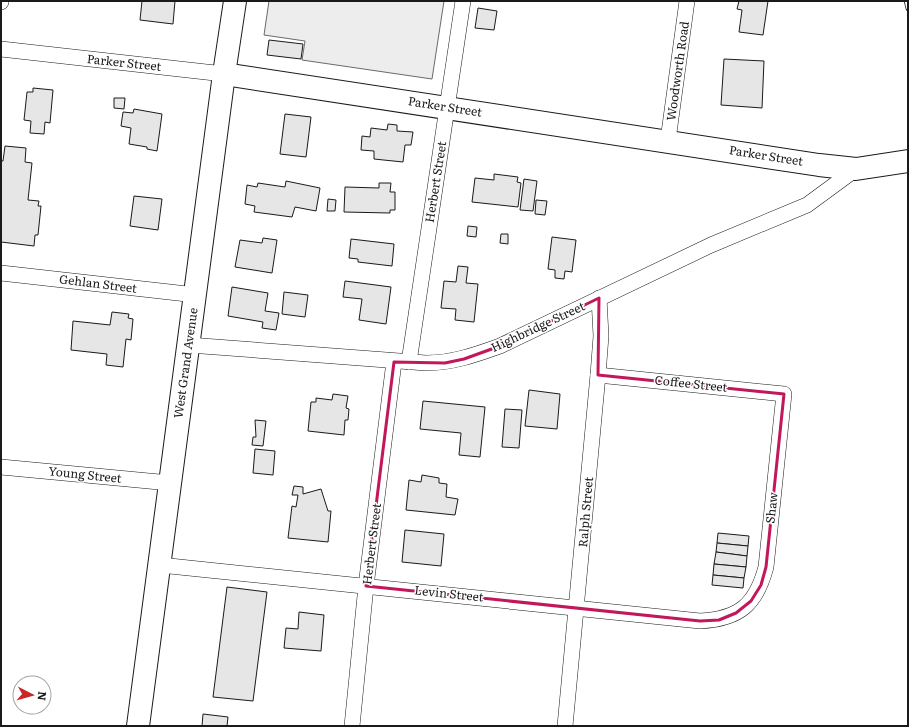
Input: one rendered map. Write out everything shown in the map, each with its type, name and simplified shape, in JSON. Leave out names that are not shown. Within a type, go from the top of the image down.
[{"type":"main road","name":"West Grand Avenue","points":[[138,726],[224,74],[235,1]]},
{"type":"main road","name":"Parker Street","points":[[224,74],[668,140],[819,165],[856,169],[898,163]]},
{"type":"street","name":"Herbert Street","points":[[409,362],[463,1]]},
{"type":"street","name":"Woodworth Road","points":[[668,140],[687,1]]},
{"type":"street","name":"Parker Street","points":[[1,49],[224,74]]},
{"type":"street","name":"Highbridge Street","points":[[189,345],[394,362],[445,363],[482,353],[500,346],[711,245],[807,205],[856,169]]},
{"type":"street","name":"Gehlan Street","points":[[1,273],[196,295]]},
{"type":"street","name":"Ralph Street","points":[[565,726],[578,608],[598,375],[601,336],[598,298]]},
{"type":"street","name":"Herbert Street","points":[[352,726],[366,586],[394,362]]},
{"type":"street","name":"Coffee Street","points":[[598,375],[784,394]]},
{"type":"street","name":"Shaw","points":[[736,613],[751,601],[761,585],[766,567],[784,394]]},
{"type":"street","name":"Young Street","points":[[1,466],[170,483]]},
{"type":"street","name":"Levin Street","points":[[160,565],[700,621],[719,620],[736,613]]},
{"type":"highlighted area","points":[[599,298],[598,375],[784,394],[766,567],[761,585],[751,601],[736,613],[719,620],[700,621],[366,586],[394,362],[445,363],[464,359],[500,346]]},
{"type":"shaded area","points":[[269,1],[444,1],[432,79],[302,60],[305,41],[264,35]]},
{"type":"building","points":[[142,1],[175,1],[173,24],[140,20]]},
{"type":"building","points":[[739,1],[768,1],[763,35],[739,32],[742,10],[737,9]]},
{"type":"building","points":[[478,8],[497,11],[494,30],[475,28]]},
{"type":"building","points":[[269,40],[303,44],[301,59],[267,55]]},
{"type":"building","points":[[724,59],[764,61],[762,108],[721,105]]},
{"type":"building","points":[[33,88],[53,90],[50,123],[45,122],[44,134],[30,133],[31,121],[24,120],[27,92],[33,92]]},
{"type":"building","points":[[114,98],[125,98],[124,109],[114,108]]},
{"type":"building","points":[[134,109],[162,114],[157,151],[147,149],[147,147],[129,144],[131,128],[121,126],[123,112],[133,113]]},
{"type":"building","points":[[285,114],[311,117],[306,157],[280,154]]},
{"type":"building","points":[[388,124],[397,125],[397,131],[413,132],[411,145],[405,145],[403,162],[374,159],[374,151],[361,150],[362,136],[370,137],[371,128],[387,130]]},
{"type":"building","points":[[5,146],[26,148],[25,162],[32,163],[28,200],[39,201],[38,206],[41,206],[38,235],[35,235],[34,246],[1,242],[1,161],[3,161]]},
{"type":"building","points":[[494,174],[518,177],[517,182],[521,183],[518,207],[472,202],[475,178],[494,180]]},
{"type":"building","points":[[524,179],[537,181],[533,211],[520,210]]},
{"type":"building","points":[[286,181],[320,188],[316,211],[295,207],[292,217],[254,212],[255,206],[245,204],[247,185],[257,187],[258,183],[285,187]]},
{"type":"building","points":[[379,183],[391,183],[390,192],[395,192],[395,210],[390,210],[390,213],[344,212],[345,187],[379,188]]},
{"type":"building","points":[[134,196],[162,199],[158,230],[130,226]]},
{"type":"building","points":[[328,199],[336,200],[335,211],[327,211]]},
{"type":"building","points":[[536,200],[547,201],[545,215],[535,214]]},
{"type":"building","points":[[468,226],[477,227],[476,237],[467,236]]},
{"type":"building","points":[[501,234],[508,234],[508,244],[500,243]]},
{"type":"building","points":[[552,237],[576,240],[572,272],[565,271],[564,279],[555,278],[555,270],[548,269]]},
{"type":"building","points":[[263,238],[277,240],[272,273],[235,267],[240,240],[262,243]]},
{"type":"building","points":[[351,239],[394,244],[392,266],[358,262],[358,259],[349,258]]},
{"type":"building","points":[[458,266],[468,267],[466,283],[478,284],[474,322],[455,320],[456,309],[441,308],[444,281],[456,282]]},
{"type":"building","points":[[345,281],[391,287],[386,324],[359,320],[362,299],[343,297]]},
{"type":"building","points":[[232,287],[268,293],[265,311],[279,313],[276,330],[262,328],[263,322],[228,316]]},
{"type":"building","points":[[284,292],[308,295],[305,317],[282,314]]},
{"type":"building","points":[[112,312],[129,314],[128,318],[133,319],[131,340],[126,339],[123,367],[106,365],[107,354],[71,350],[73,321],[110,325]]},
{"type":"building","points":[[529,390],[560,394],[557,429],[525,426]]},
{"type":"building","points":[[333,394],[348,396],[346,408],[349,409],[348,420],[345,420],[344,435],[308,431],[311,402],[316,402],[316,398],[332,400]]},
{"type":"building","points":[[423,401],[485,407],[480,457],[459,455],[461,433],[420,429]]},
{"type":"building","points":[[505,409],[522,410],[519,448],[502,447]]},
{"type":"building","points":[[255,420],[266,421],[263,446],[252,445],[253,437],[256,437]]},
{"type":"building","points":[[255,449],[275,451],[273,475],[253,473]]},
{"type":"building","points":[[422,475],[439,478],[439,483],[447,484],[446,497],[458,499],[455,515],[406,510],[409,480],[421,482]]},
{"type":"building","points":[[294,486],[303,487],[303,494],[321,489],[328,511],[331,511],[328,542],[288,538],[292,506],[296,507],[298,495],[292,495]]},
{"type":"building","points":[[405,530],[444,534],[441,566],[402,562]]},
{"type":"building","points":[[718,533],[749,536],[748,546],[717,543]]},
{"type":"building","points":[[717,543],[748,546],[747,556],[716,552]]},
{"type":"building","points":[[716,552],[747,556],[746,567],[714,564]]},
{"type":"building","points":[[714,564],[746,567],[744,578],[713,575]]},
{"type":"building","points":[[713,575],[744,578],[743,588],[712,585]]},
{"type":"building","points":[[227,587],[267,592],[253,701],[213,697]]},
{"type":"building","points":[[299,612],[324,615],[321,651],[284,648],[286,628],[298,629]]},
{"type":"building","points":[[203,714],[228,717],[227,726],[202,726]]},
{"type":"railway","points":[[906,1],[908,9]]}]
